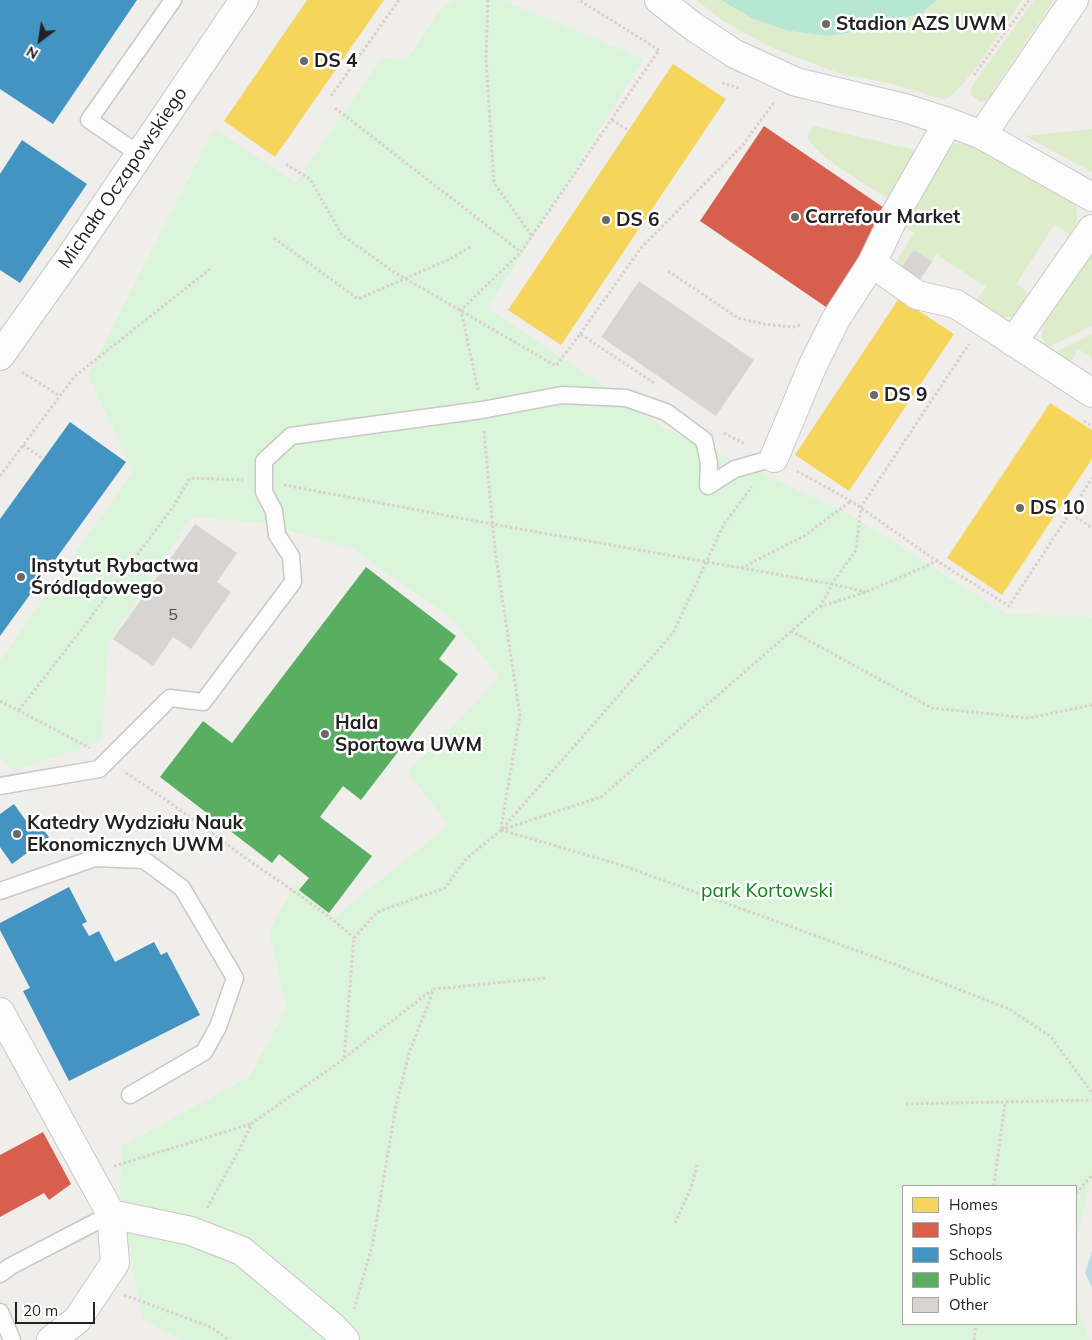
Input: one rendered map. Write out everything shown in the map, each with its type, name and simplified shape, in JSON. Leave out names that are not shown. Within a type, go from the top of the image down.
[{"type":"street","name":"Michała Oczapowskiego","points":[[8,362],[71,256],[244,0]]},
{"type":"street","points":[[659,0],[694,27],[735,54],[796,82],[905,108],[982,135],[1092,197]]},
{"type":"street","points":[[982,135],[1074,0]]},
{"type":"street","points":[[774,458],[812,367],[836,318],[872,263],[896,214],[948,122]]},
{"type":"street","points":[[1014,342],[1092,229]]},
{"type":"street","points":[[872,263],[917,295],[956,304],[1092,393]]},
{"type":"street","points":[[0,1012],[111,1214],[115,1262],[78,1320],[51,1340]]},
{"type":"street","points":[[111,1214],[191,1231],[242,1251],[333,1327],[345,1340]]},
{"type":"lane","points":[[139,154],[89,120],[173,0]]},
{"type":"lane","points":[[0,786],[99,769],[170,698],[203,702],[293,582],[291,556],[277,535],[274,512],[264,492],[264,461],[291,436],[482,410],[562,396],[626,398],[666,412],[704,440],[709,463],[708,486],[735,469],[774,458]]},
{"type":"lane","points":[[0,891],[95,858],[144,860],[182,888],[235,978],[218,1027],[204,1052],[130,1095]]},
{"type":"lane","points":[[0,1274],[11,1266],[111,1214]]},
{"type":"lane","points":[[0,1312],[12,1340]]},
{"type":"path","points":[[331,96],[399,0]]},
{"type":"path","points":[[488,0],[486,59],[494,183],[532,236]]},
{"type":"path","points":[[462,310],[521,252],[659,50],[579,0]]},
{"type":"path","points":[[974,75],[1029,0]]},
{"type":"path","points":[[286,164],[310,179],[342,235],[394,272],[556,366],[640,248],[743,145],[776,98]]},
{"type":"path","points":[[334,108],[521,252]]},
{"type":"path","points":[[612,120],[628,130]]},
{"type":"path","points":[[274,238],[358,299],[450,259],[470,247]]},
{"type":"path","points":[[0,476],[75,376],[210,269]]},
{"type":"path","points":[[668,271],[738,318],[764,324],[793,326],[836,318]]},
{"type":"path","points":[[462,310],[482,410],[492,524],[520,716],[501,830]]},
{"type":"path","points":[[580,334],[661,388]]},
{"type":"path","points":[[501,830],[601,797],[819,607],[832,584],[856,550],[861,508],[970,342]]},
{"type":"path","points":[[8,362],[60,396]]},
{"type":"path","points":[[719,431],[774,458],[851,501],[937,561],[1009,606],[1092,478]]},
{"type":"path","points":[[23,445],[43,459]]},
{"type":"path","points":[[344,1059],[354,938],[377,912],[445,888],[466,859],[501,830],[673,633],[724,524],[774,458]]},
{"type":"path","points":[[19,710],[173,507],[190,478],[264,481],[492,524],[832,584],[866,592]]},
{"type":"path","points":[[741,568],[804,536],[851,501]]},
{"type":"path","points":[[1070,513],[1092,528]]},
{"type":"path","points":[[819,607],[866,592],[937,561]]},
{"type":"path","points":[[791,631],[932,708],[1029,718],[1092,705]]},
{"type":"path","points":[[0,701],[83,744],[109,761],[333,918],[354,938]]},
{"type":"path","points":[[501,830],[621,865],[899,966],[1009,1009],[1051,1037],[1092,1093]]},
{"type":"path","points":[[111,1167],[252,1123],[344,1059],[434,989],[547,978]]},
{"type":"path","points":[[345,1340],[372,1247],[396,1106],[409,1053],[434,989]]},
{"type":"path","points":[[906,1104],[1092,1100]]},
{"type":"path","points":[[994,1185],[1005,1102]]},
{"type":"path","points":[[207,1208],[252,1123]]},
{"type":"path","points":[[675,1223],[691,1188],[697,1164]]},
{"type":"path","points":[[1077,1192],[1092,1175]]},
{"type":"path","points":[[122,1294],[211,1327],[229,1340]]},
{"type":"path","points":[[974,1340],[976,1325]]},
{"type":"green space","name":"park Kortowski","points":[[457,0],[502,0],[644,59],[488,308],[666,429],[851,515],[1006,614],[1092,617],[1092,1177],[1077,1235],[1077,1185],[902,1185],[902,1325],[1077,1325],[1077,1306],[1089,1340],[182,1340],[142,1319],[120,1192],[122,1146],[249,1077],[287,1008],[269,931],[296,882],[333,918],[449,825],[407,772],[500,677],[451,618],[353,549],[265,523],[191,517],[108,644],[102,740],[15,771],[0,758],[0,661],[133,471],[88,375],[214,129],[296,183],[381,58],[407,60],[440,9]]},
{"type":"green space","points":[[696,0],[721,0],[751,18],[789,31],[830,36],[857,31],[922,13],[937,0],[1022,0],[973,71],[952,95],[944,100],[897,85],[841,74],[770,47],[723,21]]},
{"type":"green space","name":"Stadion AZS UWM","points":[[721,0],[937,0],[922,13],[857,31],[830,36],[789,31],[751,18]]},
{"type":"green space","points":[[1034,0],[1054,0],[987,100],[980,102],[970,94],[972,86]]},
{"type":"green space","points":[[813,126],[924,152],[894,202],[835,165],[815,147],[807,138]]},
{"type":"green space","points":[[1092,129],[1092,172],[1025,136]]},
{"type":"green space","points":[[959,142],[969,143],[1075,200],[1077,218],[1073,236],[1054,225],[1016,284],[1034,296],[1022,311],[1012,316],[1000,317],[974,303],[986,287],[936,254],[932,262],[914,250],[897,274],[891,270],[914,233],[898,223],[949,145]]},
{"type":"green space","points":[[1092,243],[1092,326],[1047,348],[1042,337],[1043,321]]},
{"type":"green space","points":[[1092,334],[1092,358],[1078,349],[1069,366],[1052,354]]},
{"type":"water","points":[[1092,1251],[1092,1288],[1085,1273]]},
{"type":"building: Homes","name":"DS 4","points":[[307,0],[384,0],[275,157],[224,121]]},
{"type":"building: Homes","name":"DS 6","points":[[673,64],[726,99],[561,345],[508,310]]},
{"type":"building: Homes","name":"DS 9","points":[[899,298],[954,334],[849,491],[795,455]]},
{"type":"building: Homes","name":"DS 10","points":[[1050,403],[1092,430],[1092,459],[1002,595],[947,558]]},
{"type":"building: Shops","name":"Carrefour Market","points":[[764,126],[890,212],[826,307],[700,221]]},
{"type":"building: Shops","points":[[43,1132],[71,1184],[49,1200],[44,1193],[0,1217],[0,1155]]},
{"type":"building: Schools","points":[[0,0],[137,0],[53,124],[0,89]]},
{"type":"building: Schools","points":[[22,140],[87,184],[20,283],[0,270],[0,174]]},
{"type":"building: Schools","name":"Instytut Rybactwa Śródlądowego","points":[[70,422],[126,462],[0,636],[0,519]]},
{"type":"building: Schools","name":"Katedry Wydziału Nauk Ekonomicznych UWM","points":[[14,804],[34,832],[41,827],[49,837],[12,864],[0,847],[0,814]]},
{"type":"building: Schools","points":[[69,887],[87,922],[82,924],[89,936],[99,931],[115,962],[154,942],[161,955],[167,952],[200,1015],[69,1081],[23,991],[30,988],[0,930],[0,923]]},
{"type":"building: Public","name":"Hala Sportowa UWM","points":[[366,567],[456,636],[439,659],[458,674],[361,800],[343,786],[320,817],[372,856],[329,913],[299,890],[309,878],[279,854],[272,863],[160,777],[203,721],[232,743]]},
{"type":"building: Other","points":[[914,250],[932,262],[915,287],[897,274]]},
{"type":"building: Other","points":[[639,281],[754,360],[716,416],[601,337]]},
{"type":"building: Other","points":[[195,524],[237,553],[217,582],[231,592],[191,649],[173,637],[153,666],[113,639]]},
{"type":"place","name":"Stadion AZS UWM","points":[[826,24]]},
{"type":"place","name":"DS 4","points":[[304,61]]},
{"type":"place","name":"Carrefour Market","points":[[795,217]]},
{"type":"place","name":"DS 6","points":[[606,220]]},
{"type":"place","name":"DS 9","points":[[874,395]]},
{"type":"place","name":"DS 10","points":[[1020,508]]},
{"type":"place","name":"Instytut Rybactwa Śródlądowego","points":[[21,577]]},
{"type":"place","name":"Hala Sportowa UWM","points":[[325,734]]},
{"type":"place","name":"Katedry Wydziału Nauk Ekonomicznych UWM","points":[[17,834]]}]
